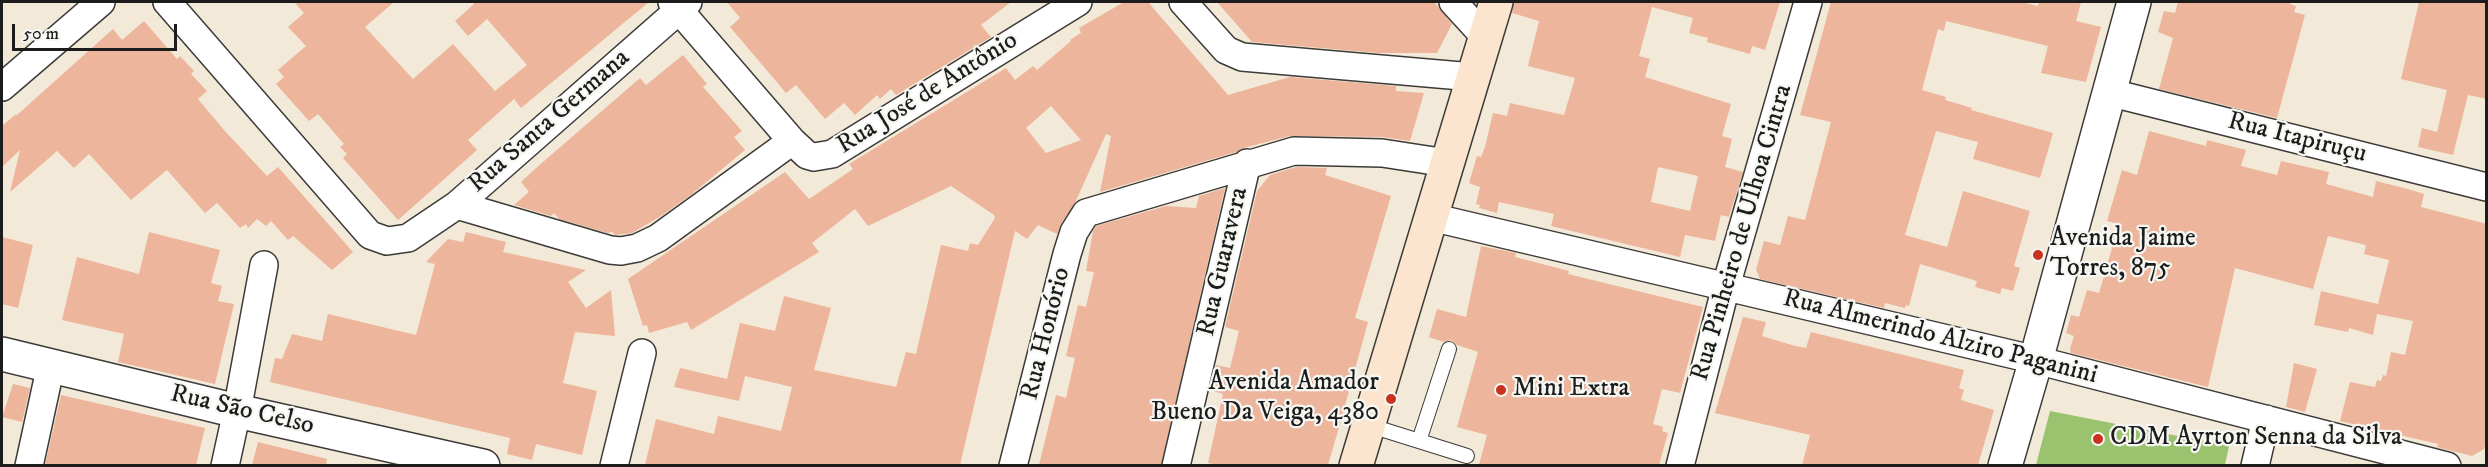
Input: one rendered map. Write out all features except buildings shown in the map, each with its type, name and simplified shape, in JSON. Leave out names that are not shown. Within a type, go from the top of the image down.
[{"type":"main road","points":[[1356,465],[1496,2]]},
{"type":"street","points":[[2,87],[101,2]]},
{"type":"street","name":"Rua Santa Germana","points":[[167,2],[370,235],[387,241],[408,238],[457,205],[679,4]]},
{"type":"street","name":"Rua José de Antônio","points":[[679,4],[792,141],[807,155],[814,157],[832,154],[1078,2]]},
{"type":"street","points":[[1183,2],[1226,50],[1242,57],[1473,78]]},
{"type":"street","points":[[1453,2],[1485,37]]},
{"type":"street","name":"Rua Pinheiro de Ulhoa Cintra","points":[[1680,465],[1726,286],[1808,2]]},
{"type":"street","points":[[2005,465],[2134,2]]},
{"type":"street","name":"Rua Itapiruçu","points":[[2108,92],[2487,187]]},
{"type":"street","points":[[457,205],[610,250],[638,248],[658,238],[792,141]]},
{"type":"street","points":[[1247,164],[1281,153],[1305,149],[1382,153],[1447,163]]},
{"type":"street","name":"Rua Honório","points":[[1013,465],[1067,254],[1078,223],[1092,209],[1247,164]]},
{"type":"street","name":"Rua Guaravera","points":[[1176,465],[1247,164]]},
{"type":"street","name":"Rua Almerindo Alziro Paganini","points":[[1431,217],[2036,360],[2447,465]]},
{"type":"street","points":[[225,465],[264,265]]},
{"type":"street","points":[[614,465],[642,353]]},
{"type":"street","name":"Rua São Celso","points":[[2,354],[462,463]]},
{"type":"street","points":[[29,465],[51,365]]},
{"type":"street","points":[[2255,465],[2266,419]]},
{"type":"lane","points":[[1419,441],[1449,349]]},
{"type":"lane","points":[[1368,425],[1467,456]]},
{"type":"green space","name":"CDM Ayrton Senna da Silva","points":[[2050,411],[2229,446],[2225,465],[2036,465]]},
{"type":"place","name":"Avenida Jaime Torres, 875","points":[[2038,255]]},
{"type":"place","name":"Mini Extra","points":[[1501,390]]},
{"type":"place","name":"Avenida Amador Bueno Da Veiga, 4380","points":[[1391,399]]},
{"type":"place","name":"CDM Ayrton Senna da Silva","points":[[2098,439]]}]
